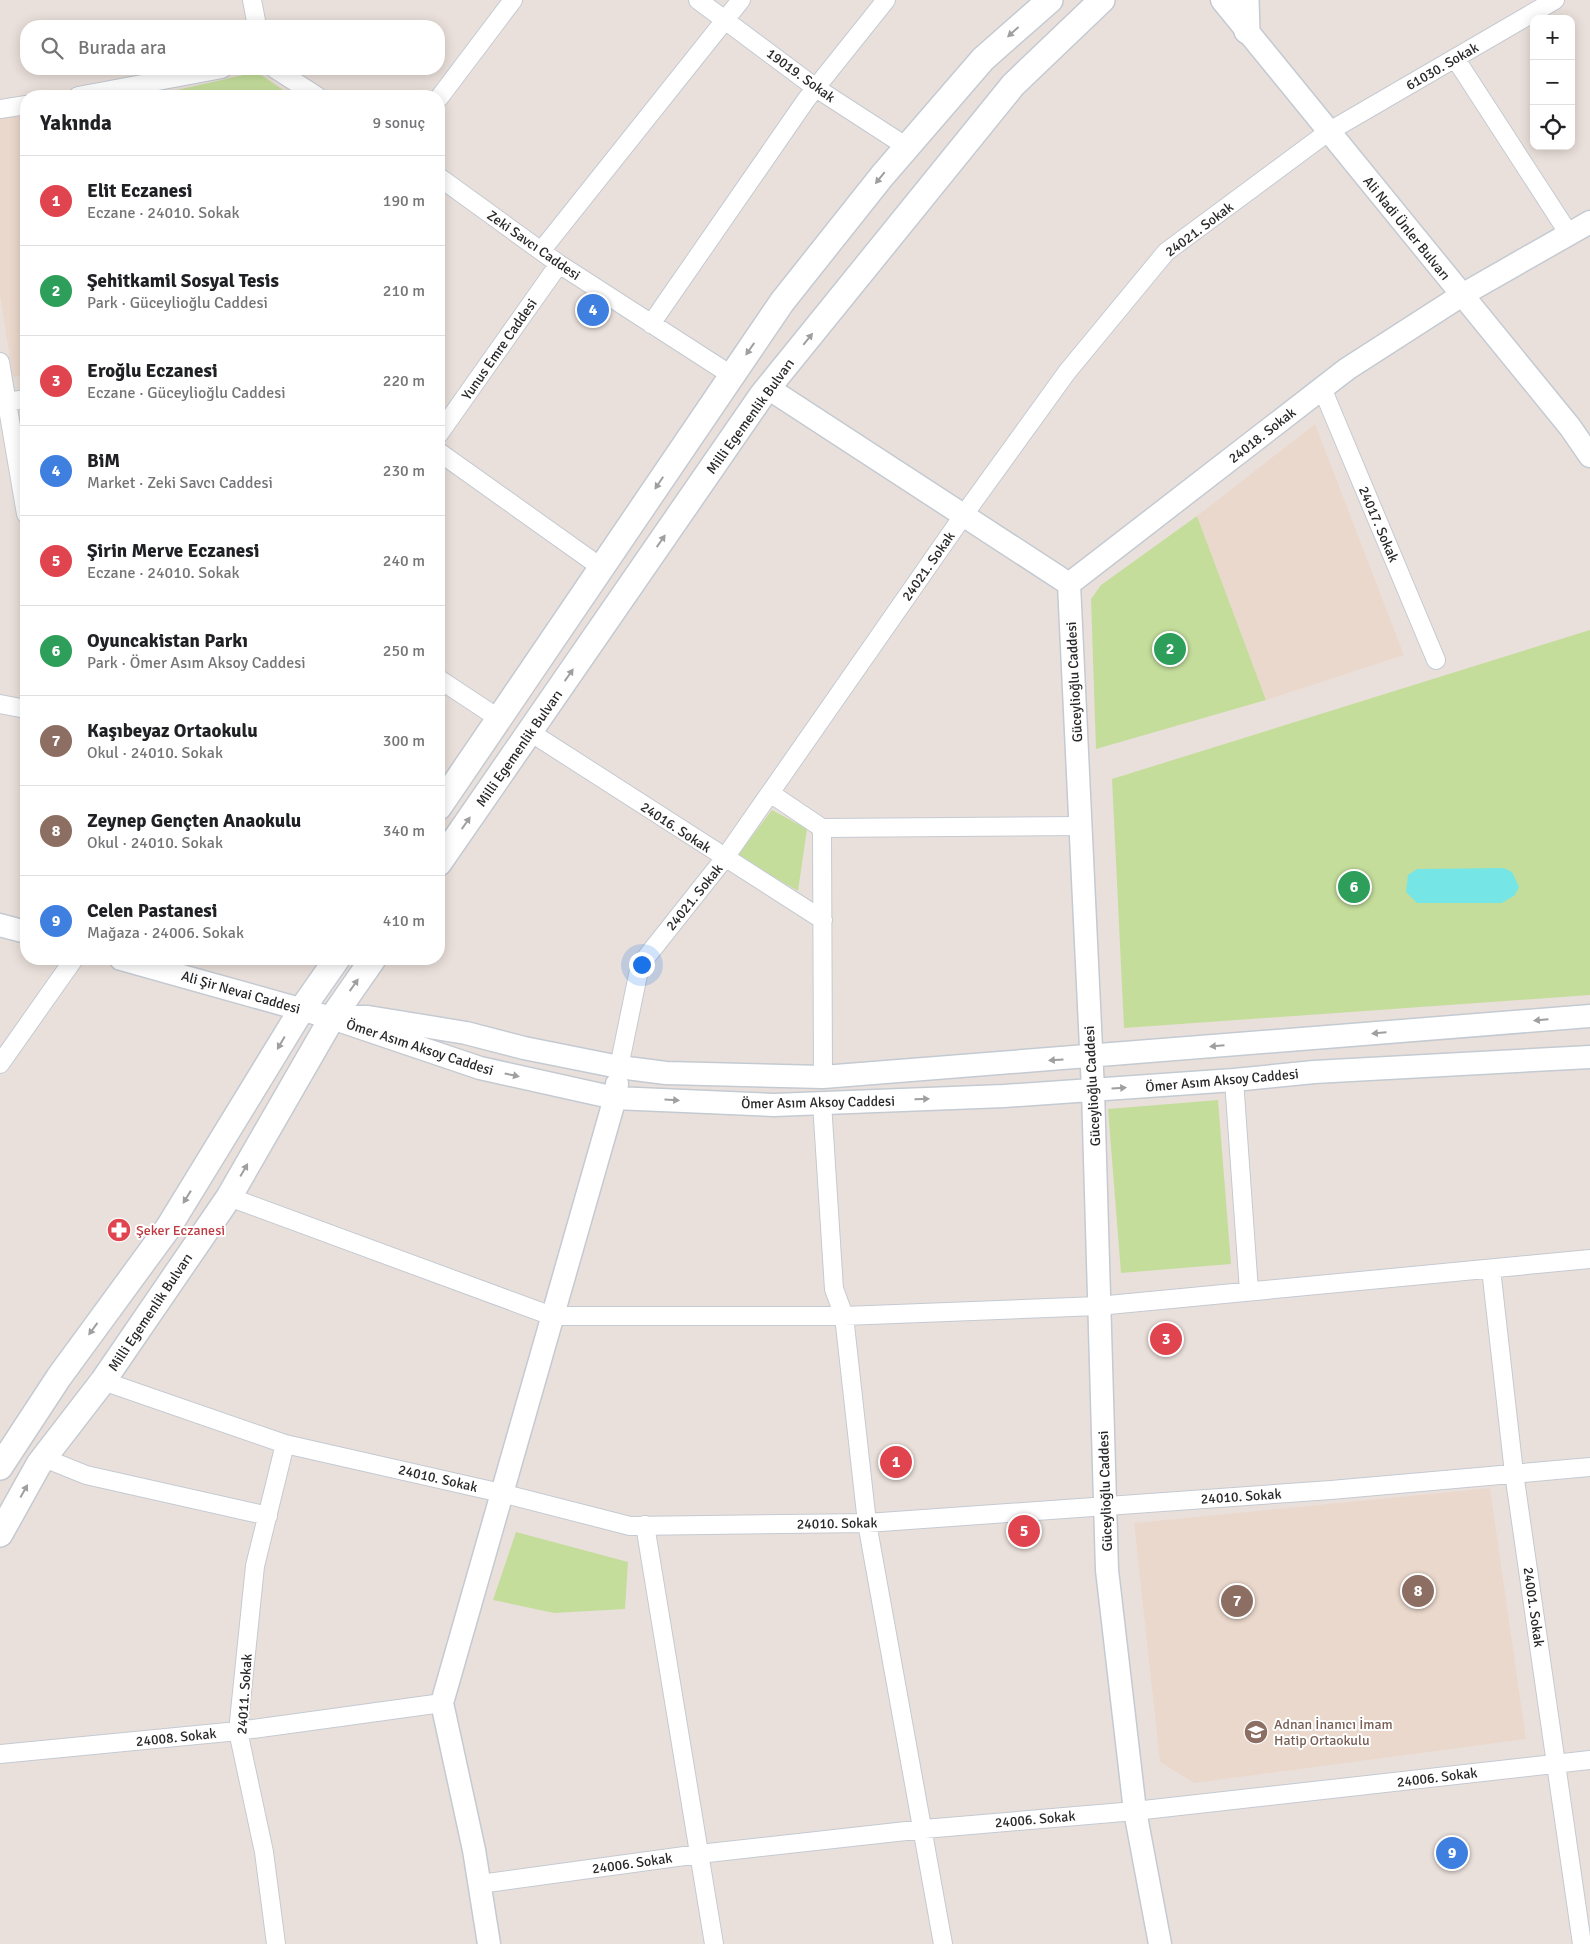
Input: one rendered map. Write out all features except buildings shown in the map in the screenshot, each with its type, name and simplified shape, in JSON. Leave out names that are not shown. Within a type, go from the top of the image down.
[{"type":"main road","points":[[445,799],[498,718],[782,302],[907,147],[983,59],[1050,0]]},
{"type":"main road","name":"Milli Egemenlik Bulvarı","points":[[445,854],[768,388],[1013,85],[1102,0]]},
{"type":"main road","points":[[1246,0],[1247,31]]},
{"type":"main road","points":[[2,1458],[168,1228],[302,1009],[333,965]]},
{"type":"main road","name":"Milli Egemenlik Bulvarı","points":[[0,1534],[44,1458],[103,1381],[229,1197],[332,1018],[369,965]]},
{"type":"street","points":[[252,0],[256,20]]},
{"type":"street","points":[[445,90],[513,0]]},
{"type":"street","name":"19019. Sokak","points":[[698,0],[816,88],[907,147]]},
{"type":"street","points":[[541,251],[741,0]]},
{"type":"street","points":[[651,324],[816,88],[886,0]]},
{"type":"street","name":"Ali Nadi Ünler Bulvarı","points":[[1222,0],[1587,447]]},
{"type":"street","name":"61030. Sokak","points":[[1328,132],[1555,0]]},
{"type":"street","points":[[1455,58],[1569,234]]},
{"type":"street","points":[[110,90],[190,75]]},
{"type":"street","points":[[284,75],[308,90]]},
{"type":"street","points":[[0,109],[20,106]]},
{"type":"street","name":"24021. Sokak","points":[[619,1067],[640,964],[724,858],[963,516],[1067,372],[1166,252],[1328,132]]},
{"type":"street","name":"Zeki Savcı Caddesi","points":[[445,181],[559,264],[731,375]]},
{"type":"street","name":"24018. Sokak","points":[[1069,584],[1347,369],[1462,295],[1590,222]]},
{"type":"street","name":"Yunus Emre Caddesi","points":[[445,426],[559,264]]},
{"type":"street","points":[[0,362],[3,402],[20,485]]},
{"type":"street","points":[[768,388],[1069,584]]},
{"type":"street","name":"24017. Sokak","points":[[1322,388],[1436,660]]},
{"type":"street","points":[[3,402],[20,400]]},
{"type":"street","points":[[445,456],[602,568]]},
{"type":"street","name":"Güceylioğlu Caddesi","points":[[1069,584],[1082,826],[1090,1057],[1093,1090],[1107,1570],[1135,1811],[1160,1944]]},
{"type":"street","points":[[445,684],[498,718]]},
{"type":"street","points":[[0,704],[20,708]]},
{"type":"street","name":"24016. Sokak","points":[[530,732],[823,920]]},
{"type":"street","points":[[770,793],[822,828],[1082,826]]},
{"type":"street","points":[[822,828],[823,1077]]},
{"type":"street","points":[[0,925],[20,930]]},
{"type":"street","points":[[0,1064],[70,965]]},
{"type":"street","name":"Ali Şir Nevai Caddesi","points":[[143,965],[332,1018]]},
{"type":"street","name":"Ömer Asım Aksoy Caddesi","points":[[332,1018],[368,1017],[466,1033],[524,1048],[619,1067],[666,1073],[823,1077],[1590,1016]]},
{"type":"street","name":"Ömer Asım Aksoy Caddesi","points":[[332,1018],[480,1068],[615,1098],[774,1105],[1004,1096],[1234,1080],[1314,1072],[1590,1057]]},
{"type":"street","points":[[489,1944],[480,1884],[442,1702],[615,1098],[619,1067]]},
{"type":"street","points":[[1234,1080],[1248,1292]]},
{"type":"street","points":[[822,1103],[834,1289],[844,1316],[867,1523],[924,1828],[943,1944]]},
{"type":"street","points":[[229,1197],[552,1316],[844,1316],[1098,1306],[1590,1259]]},
{"type":"street","name":"24001. Sokak","points":[[1491,1269],[1514,1472],[1582,1944]]},
{"type":"street","name":"24010. Sokak","points":[[103,1381],[285,1444],[502,1492],[630,1526],[867,1523],[1331,1490],[1514,1472],[1590,1467]]},
{"type":"street","name":"24011. Sokak","points":[[276,1944],[264,1852],[238,1731],[255,1566],[285,1444]]},
{"type":"street","points":[[44,1458],[86,1475],[268,1516]]},
{"type":"street","points":[[645,1525],[714,1944]]},
{"type":"street","name":"24008. Sokak","points":[[0,1754],[238,1731],[442,1702]]},
{"type":"street","name":"24006. Sokak","points":[[480,1884],[699,1854],[924,1828],[1135,1811],[1590,1760]]},
{"type":"shaded area","points":[[20,114],[20,376],[13,377],[0,295],[0,116]]},
{"type":"shaded area","points":[[1315,424],[1404,655],[1266,700],[1197,516]]},
{"type":"shaded area","points":[[1490,1488],[1526,1739],[1194,1783],[1160,1762],[1134,1523]]},
{"type":"green space","points":[[244,75],[261,75],[283,90],[177,90]]},
{"type":"green space","points":[[1197,516],[1266,700],[1096,749],[1091,599],[1101,585]]},
{"type":"green space","points":[[1590,630],[1590,995],[1124,1028],[1112,779]]},
{"type":"green space","points":[[772,810],[807,829],[798,891],[737,856]]},
{"type":"green space","points":[[1218,1100],[1231,1264],[1121,1273],[1108,1109]]},
{"type":"green space","points":[[516,1532],[628,1562],[625,1609],[554,1613],[493,1600]]},
{"type":"water","points":[[1504,868],[1512,872],[1519,887],[1515,895],[1502,903],[1417,903],[1406,892],[1408,875],[1417,869]]},
{"type":"place","name":"BiM","points":[[593,310]]},
{"type":"place","name":"Şehitkamil Sosyal Tesis","points":[[1170,649]]},
{"type":"place","name":"Oyuncakistan Parkı","points":[[1354,887]]},
{"type":"place","name":"Şeker Eczanesi","points":[[119,1230]]},
{"type":"place","name":"Eroğlu Eczanesi","points":[[1166,1339]]},
{"type":"place","name":"Elit Eczanesi","points":[[896,1462]]},
{"type":"place","name":"Şirin Merve Eczanesi","points":[[1024,1531]]},
{"type":"place","name":"Zeynep Gençten Anaokulu","points":[[1418,1591]]},
{"type":"place","name":"Kaşıbeyaz Ortaokulu","points":[[1237,1601]]},
{"type":"place","name":"Adnan İnanıcı İmam Hatip Ortaokulu","points":[[1256,1732]]},
{"type":"place","name":"Celen Pastanesi","points":[[1452,1853]]}]
